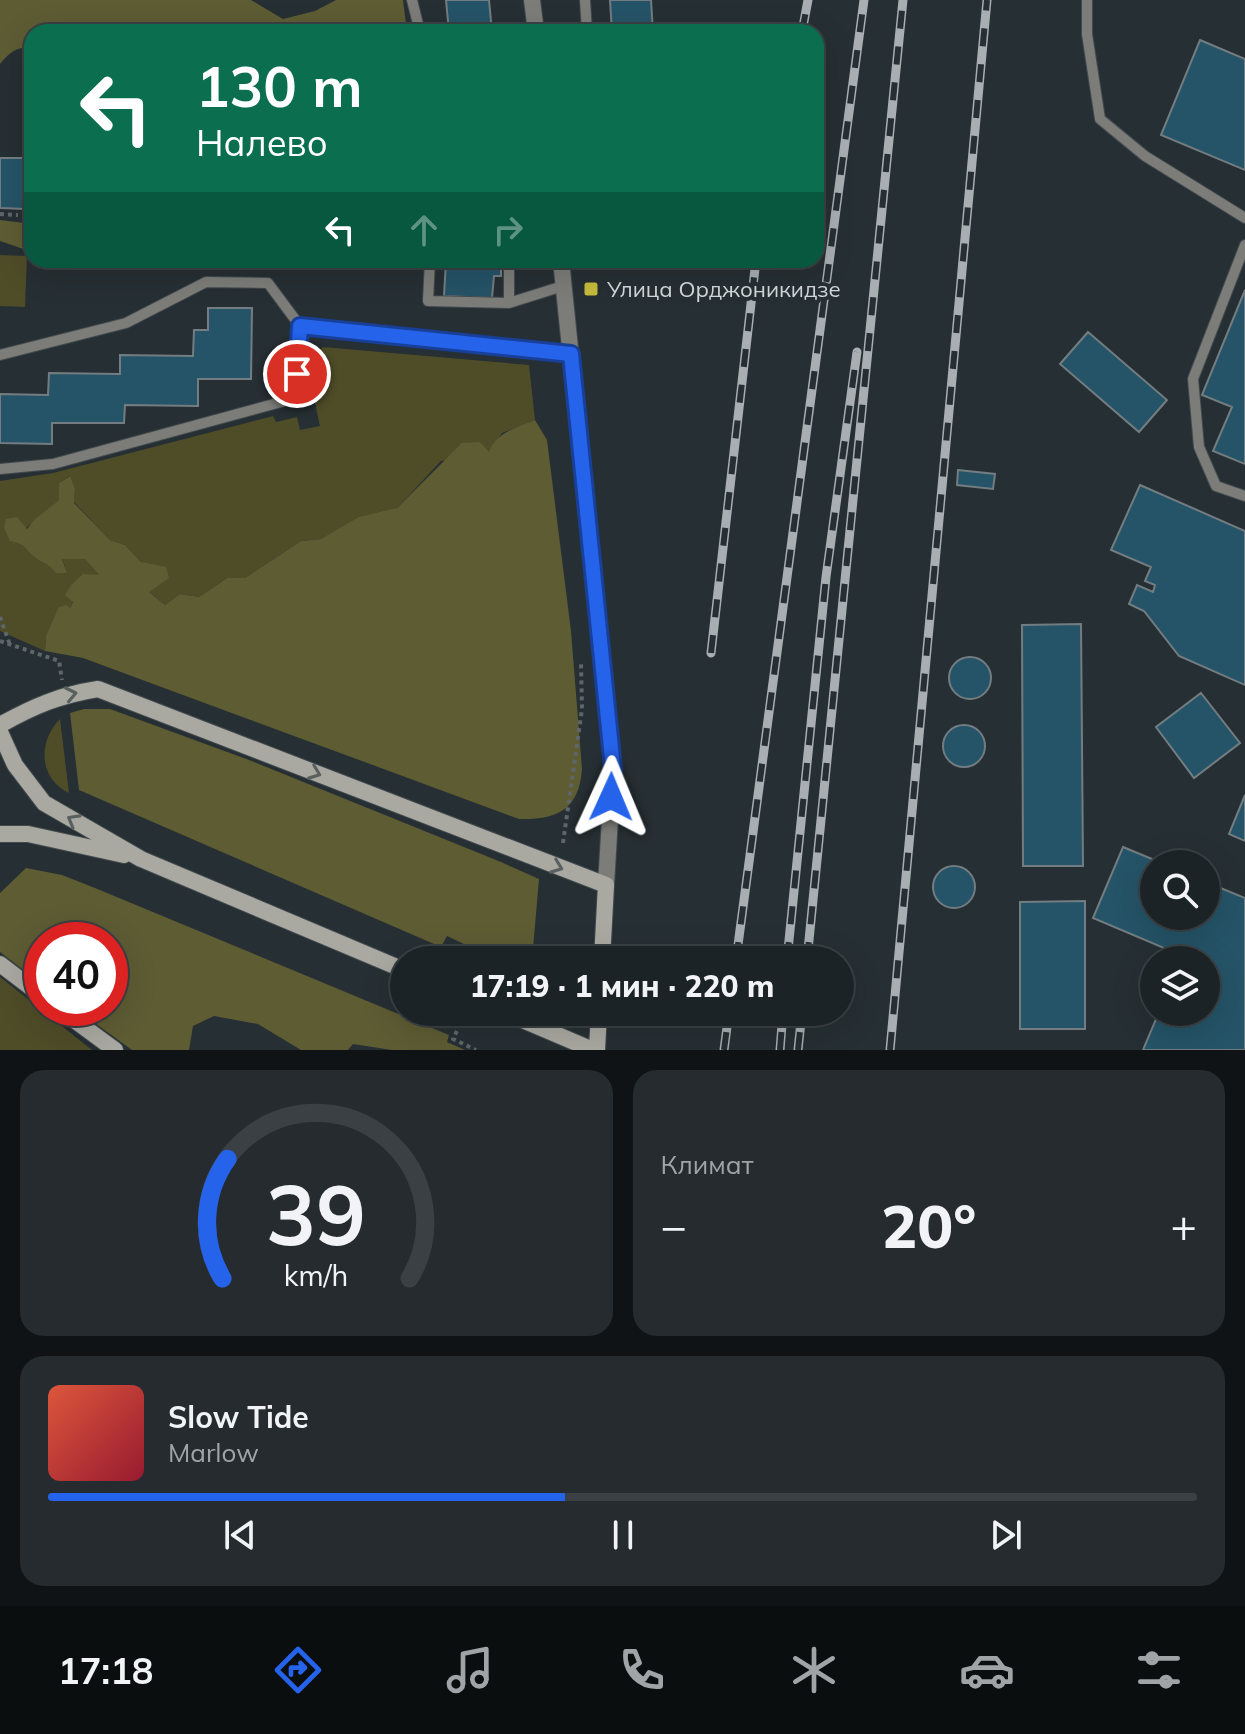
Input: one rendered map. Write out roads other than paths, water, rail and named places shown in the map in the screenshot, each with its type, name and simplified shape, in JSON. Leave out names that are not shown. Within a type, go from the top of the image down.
[{"type":"main road","points":[[0,725],[63,695],[98,689],[606,885],[603,946]]},
{"type":"main road","points":[[0,732],[15,765],[44,803],[141,859],[390,964]]},
{"type":"main road","points":[[0,834],[28,834],[141,859]]},
{"type":"main road","points":[[0,964],[24,982]]},
{"type":"main road","points":[[82,1026],[115,1050]]},
{"type":"main road","points":[[538,1026],[595,1050],[598,1026]]},
{"type":"street","points":[[532,0],[535,24]]},
{"type":"street","points":[[562,268],[613,768],[606,885]]},
{"type":"lane","points":[[412,0],[418,24]]},
{"type":"lane","points":[[585,0],[586,24]]},
{"type":"lane","points":[[1087,0],[1087,34],[1100,119],[1145,156],[1245,218]]},
{"type":"lane","points":[[1245,245],[1193,379],[1199,447],[1216,486],[1245,496]]},
{"type":"lane","points":[[430,268],[428,301],[509,303],[563,286]]},
{"type":"lane","points":[[509,268],[509,303]]},
{"type":"lane","points":[[0,355],[126,323],[206,282],[268,283],[300,326],[296,398],[53,464],[0,469]]},
{"type":"lane","points":[[300,326],[571,354]]},
{"type":"railway","points":[[804,24],[808,0]]},
{"type":"railway","points":[[738,946],[864,0]]},
{"type":"railway","points":[[808,946],[903,0]]},
{"type":"railway","points":[[890,1050],[987,0]]},
{"type":"railway","points":[[711,653],[755,268]]},
{"type":"railway","points":[[788,946],[826,577],[857,352]]},
{"type":"railway","points":[[724,1050],[727,1026]]},
{"type":"railway","points":[[780,1050],[782,1026]]},
{"type":"railway","points":[[798,1050],[801,1026]]},
{"type":"place","name":"Улица Орджоникидзе","points":[[591,289]]}]
